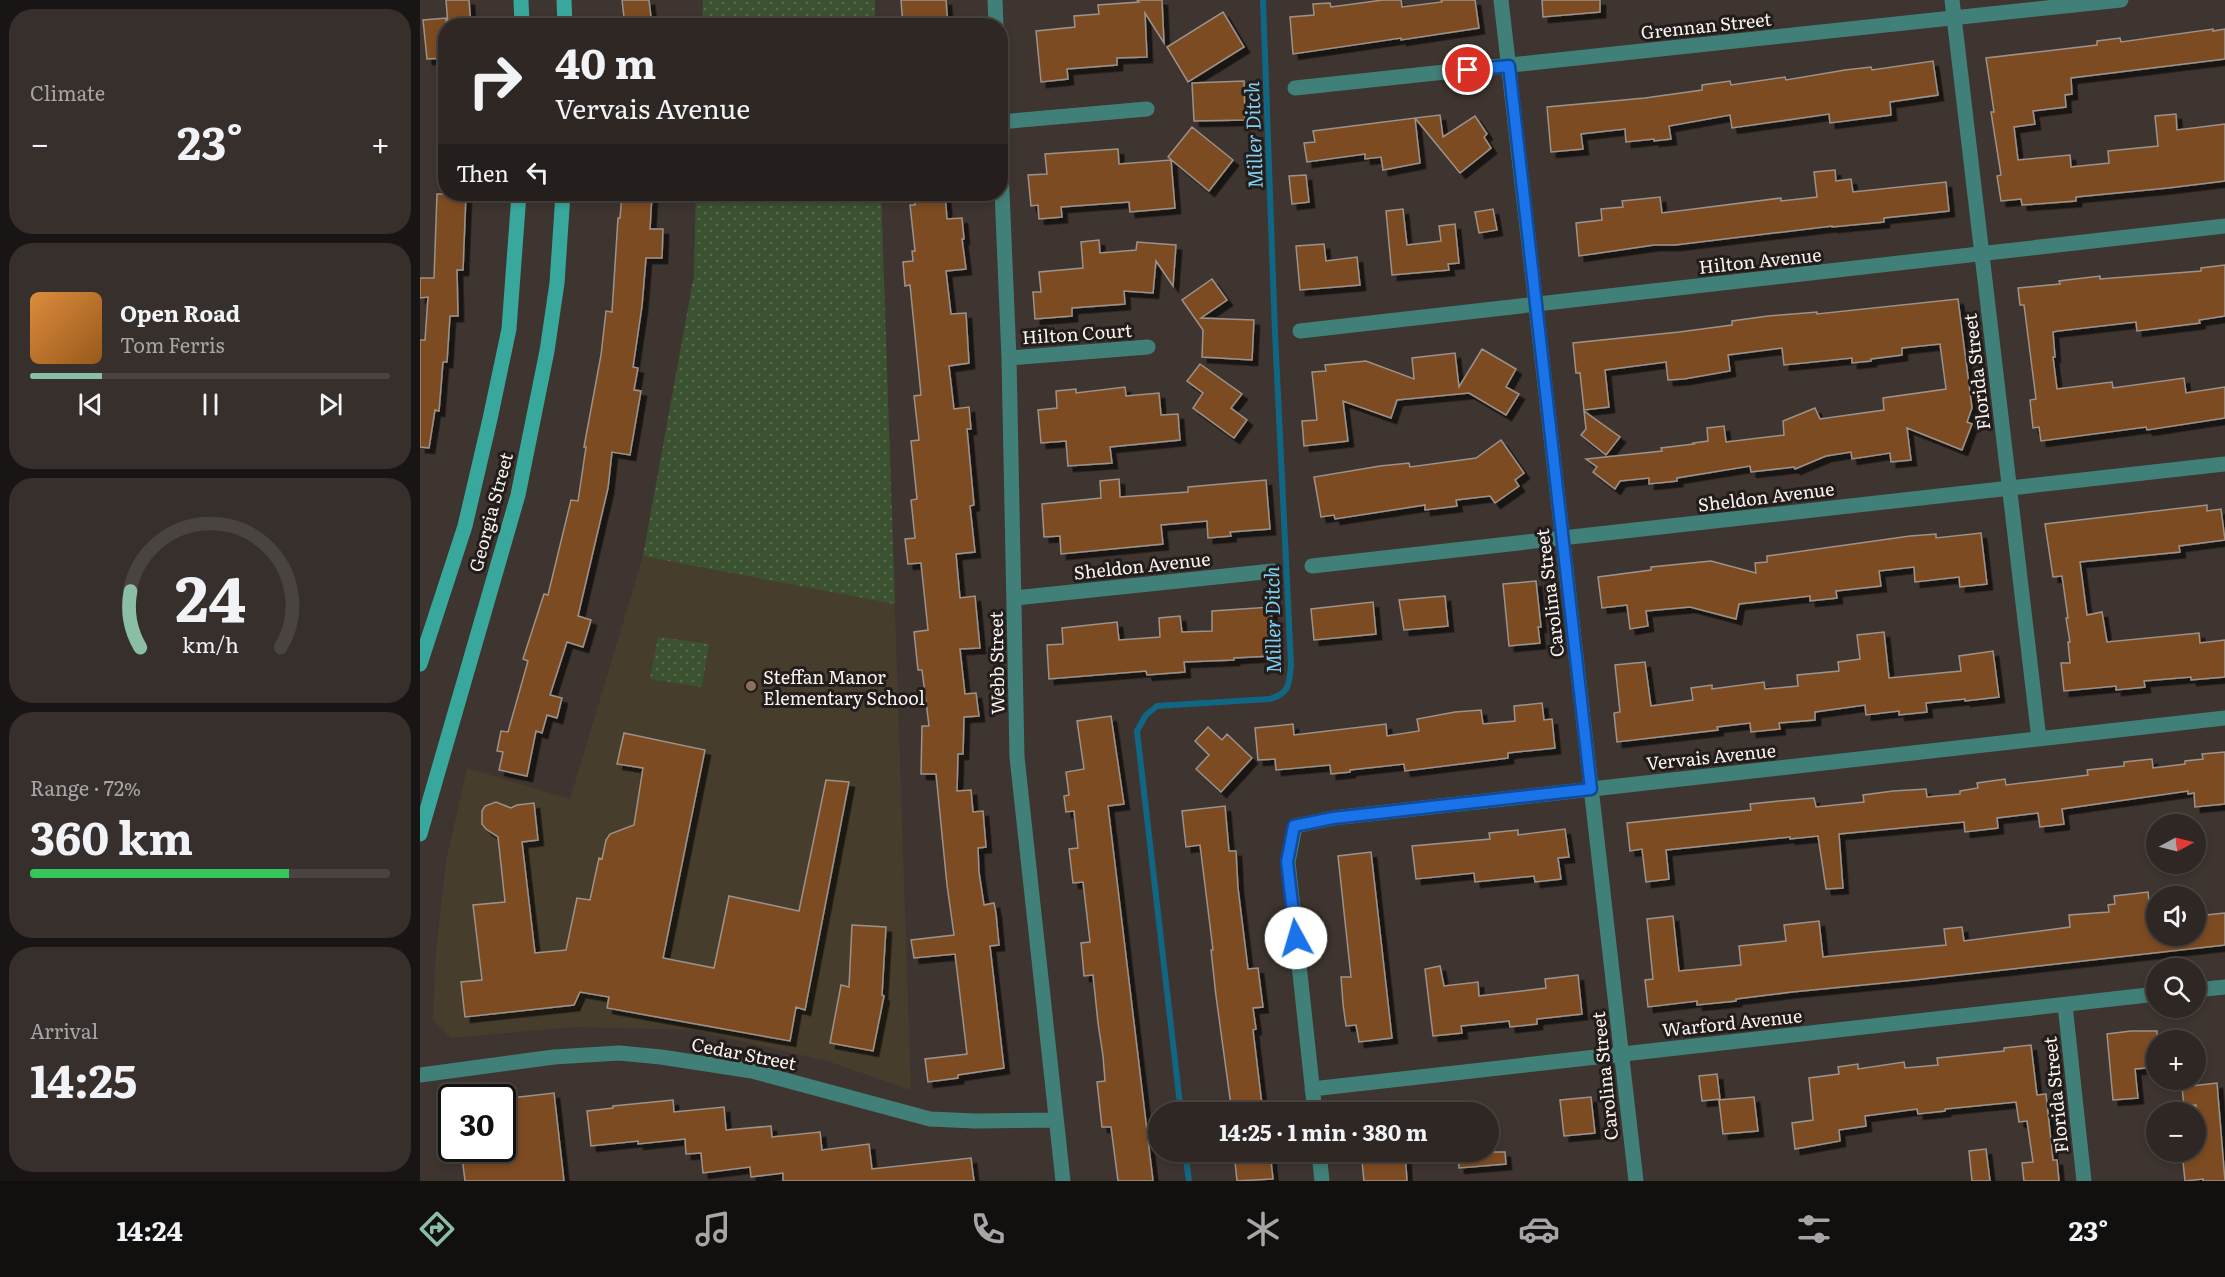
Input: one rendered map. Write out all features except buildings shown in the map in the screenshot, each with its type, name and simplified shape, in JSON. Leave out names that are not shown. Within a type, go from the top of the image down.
[{"type":"main road","points":[[521,0],[522,18]]},
{"type":"main road","points":[[564,0],[565,18]]},
{"type":"main road","name":"Georgia Street","points":[[420,664],[465,526],[493,408],[509,329],[518,201]]},
{"type":"main road","name":"Georgia Street","points":[[420,834],[518,495],[556,295],[563,201]]},
{"type":"street","points":[[995,0],[996,18]]},
{"type":"street","name":"Carolina Street","points":[[1501,0],[1636,1181]]},
{"type":"street","name":"Florida Street","points":[[1952,0],[2039,739]]},
{"type":"street","name":"Grennan Street","points":[[1295,88],[2121,0]]},
{"type":"street","points":[[1008,121],[1147,109]]},
{"type":"street","name":"Webb Street","points":[[1002,201],[1009,358],[1017,757],[1063,1181]]},
{"type":"street","name":"Hilton Avenue","points":[[1300,331],[2225,226]]},
{"type":"street","name":"Hilton Court","points":[[1009,358],[1148,347]]},
{"type":"street","name":"Sheldon Avenue","points":[[1312,566],[2225,464]]},
{"type":"street","name":"Sheldon Avenue","points":[[1014,598],[1273,571]]},
{"type":"street","name":"Vervais Avenue","points":[[1312,1089],[1287,862],[1294,826],[1333,818],[2225,718]]},
{"type":"street","points":[[2206,989],[2225,987]]},
{"type":"street","name":"Warford Avenue","points":[[1312,1089],[2146,995]]},
{"type":"street","name":"Florida Street","points":[[2064,1005],[2084,1181]]},
{"type":"street","name":"Cedar Street","points":[[420,1075],[555,1057],[619,1053],[753,1071],[930,1119],[1056,1120]]},
{"type":"street","points":[[1312,1089],[1314,1102]]},
{"type":"street","points":[[1320,1162],[1322,1181]]},
{"type":"shaded area","name":"Steffan Manor Elementary School","points":[[696,201],[881,201],[911,1090],[827,1061],[693,1030],[576,1027],[451,1038],[433,1021],[436,951],[446,861],[467,768],[570,799],[643,556],[694,275]]},
{"type":"green space","points":[[703,0],[875,0],[875,18],[702,18]]},
{"type":"green space","points":[[696,201],[881,201],[895,604],[643,556],[694,275]]},
{"type":"green space","points":[[658,637],[709,644],[702,687],[650,679]]},
{"type":"waterway","name":"Miller Ditch","points":[[1180,1102],[1137,731],[1146,715],[1157,706],[1277,697],[1287,687],[1291,665],[1275,333],[1263,0]]},
{"type":"waterway","name":"Miller Ditch","points":[[1186,1162],[1189,1181]]},
{"type":"place","name":"Steffan Manor Elementary School","points":[[751,686]]},
{"type":"route","points":[[1296,938],[1287,862],[1294,826],[1333,818],[1591,789],[1509,66],[1468,70]]}]
